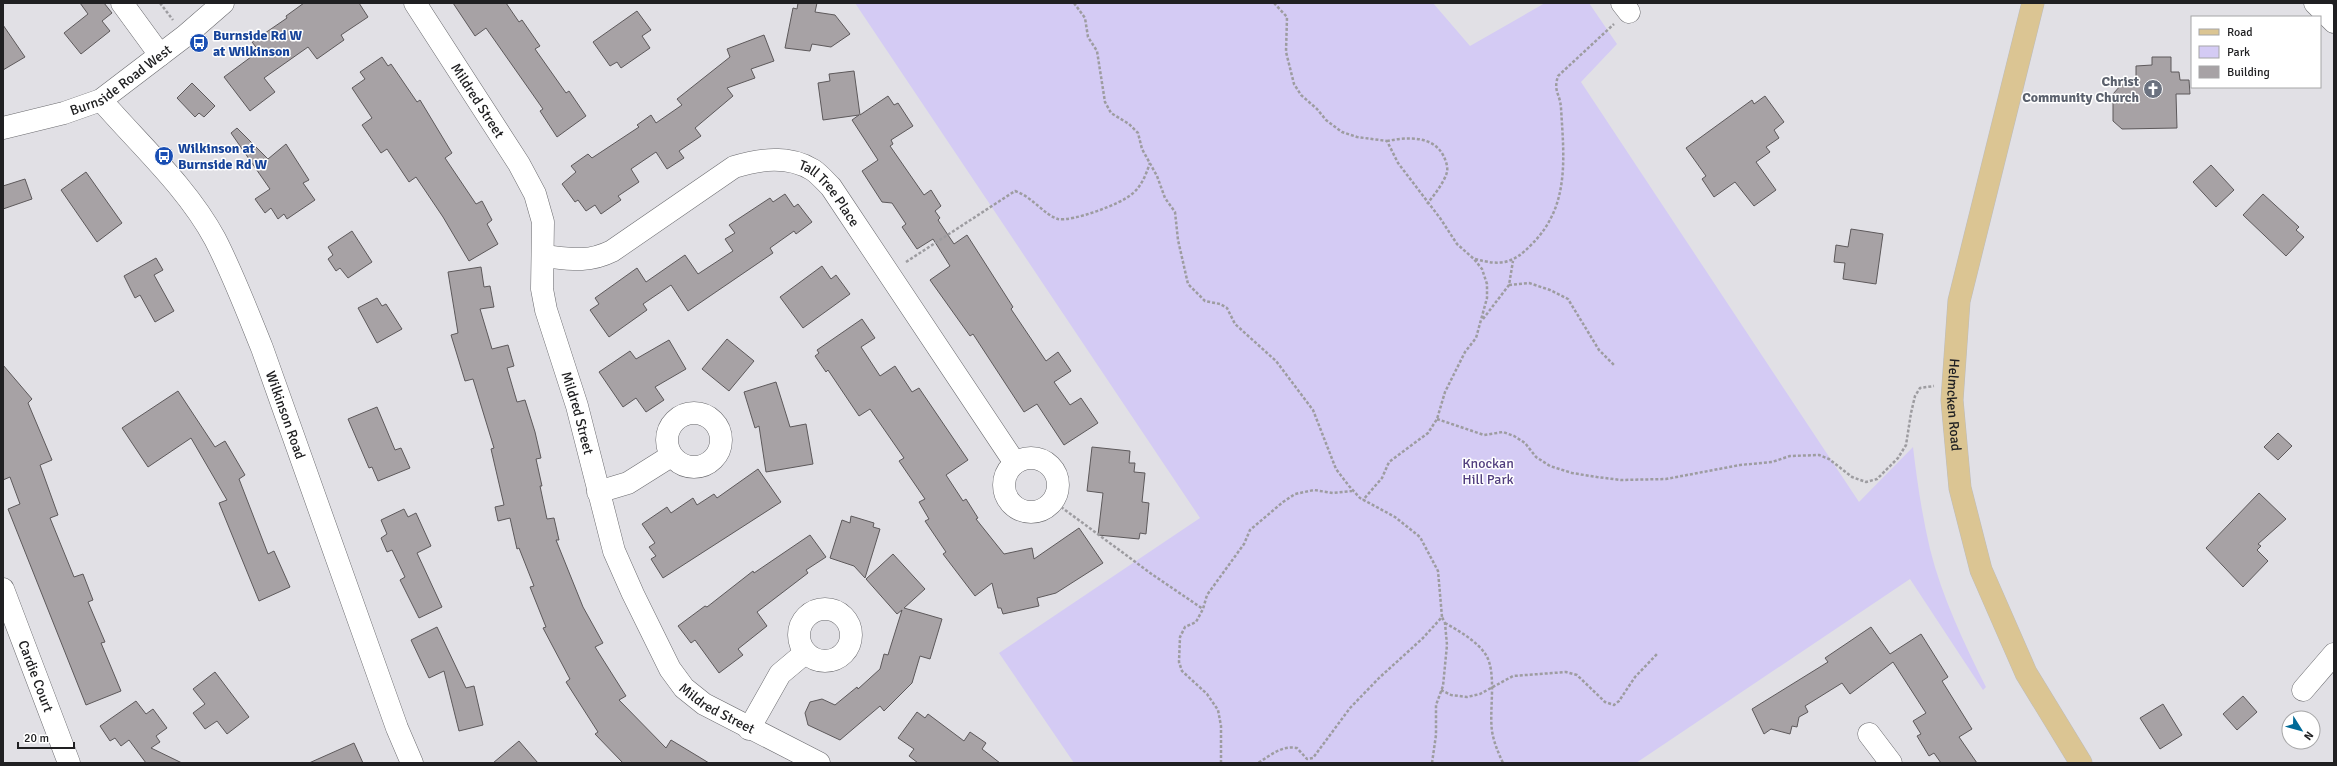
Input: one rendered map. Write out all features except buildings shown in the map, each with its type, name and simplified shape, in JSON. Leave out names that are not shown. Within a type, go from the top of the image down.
[{"type":"main road","name":"Helmcken Road","points":[[2033,3],[1959,301],[1953,383],[1960,488],[1981,570],[2026,673],[2082,763]]},
{"type":"street","points":[[122,3],[160,55]]},
{"type":"street","name":"Burnside Road West","points":[[3,128],[64,113],[101,100],[160,55],[223,3]]},
{"type":"street","name":"Mildred Street","points":[[415,3],[519,164],[535,194],[543,222],[544,256],[542,288],[546,310],[577,406],[614,551],[632,594],[670,669],[684,688],[704,704],[749,729],[820,763]]},
{"type":"street","points":[[2315,3],[2334,22]]},
{"type":"street","name":"Wilkinson Road","points":[[101,100],[173,181],[196,211],[214,238],[238,289],[262,348],[397,728],[412,763]]},
{"type":"street","name":"Tall Tree Place","points":[[544,256],[581,260],[597,258],[612,251],[734,167],[749,162],[777,159],[797,163],[813,170],[831,187],[1015,463]]},
{"type":"street","points":[[598,492],[628,483],[671,456]]},
{"type":"street","points":[[1025,458],[1036,458],[1046,462],[1054,470],[1058,480],[1058,490],[1053,500],[1045,508],[1034,512],[1022,511],[1012,505],[1006,495],[1004,483],[1007,472],[1015,463],[1025,458]]},
{"type":"street","name":"Cardie Court","points":[[3,589],[70,763]]},
{"type":"street","points":[[749,729],[780,674],[805,653]]},
{"type":"street","points":[[2303,690],[2334,654]]},
{"type":"street","points":[[1869,734],[1891,763]]},
{"type":"path","points":[[1074,3],[1085,18],[1088,37],[1096,51],[1105,102],[1111,113],[1129,124],[1138,133],[1142,148],[1157,176],[1164,198],[1175,212],[1178,240],[1188,284],[1205,301],[1220,304],[1228,308],[1235,324],[1276,361],[1313,410],[1336,469],[1353,491],[1363,500],[1395,517],[1420,537],[1438,571],[1442,617],[1445,623],[1447,646],[1441,690],[1436,705],[1432,763]]},
{"type":"path","points":[[1274,3],[1287,17],[1286,52],[1294,84],[1301,95],[1326,120],[1342,132],[1357,137],[1387,141],[1400,138],[1433,142],[1442,152],[1446,162],[1447,172],[1428,204]]},
{"type":"path","points":[[1474,259],[1492,263],[1513,261],[1538,238],[1549,224],[1559,201],[1564,150],[1560,103],[1555,87],[1558,76],[1626,8]]},
{"type":"path","points":[[1363,500],[1382,478],[1390,462],[1428,433],[1437,419],[1445,392],[1465,352],[1476,338],[1483,319],[1487,298],[1487,284],[1482,269],[1474,259],[1456,244],[1440,218],[1398,163],[1387,141]]},
{"type":"path","points":[[921,252],[1015,191],[1023,193],[1048,214],[1057,218],[1082,217],[1131,195],[1140,186],[1150,162]]},
{"type":"path","points":[[1483,319],[1509,285],[1513,261]]},
{"type":"path","points":[[1509,285],[1529,283],[1550,290],[1568,299],[1583,321],[1594,344],[1615,366]]},
{"type":"path","points":[[1437,419],[1484,435],[1503,432],[1514,436],[1525,443],[1536,457],[1550,466],[1572,473],[1597,477],[1621,480],[1666,479],[1740,465],[1772,462],[1790,456],[1819,455],[1829,459],[1852,477],[1866,482],[1877,479],[1898,458],[1906,445],[1910,413],[1915,396],[1920,388],[1953,383]]},
{"type":"path","points":[[1221,763],[1221,726],[1218,710],[1207,694],[1182,671],[1179,662],[1180,637],[1185,627],[1196,622],[1203,609],[1207,595],[1244,544],[1250,530],[1283,502],[1295,494],[1314,490],[1333,492],[1353,491]]},
{"type":"path","points":[[1053,500],[1154,576],[1203,609]]},
{"type":"path","points":[[1258,763],[1276,751],[1289,746],[1297,748],[1307,760],[1313,758],[1350,708],[1379,678],[1423,638],[1442,617]]},
{"type":"path","points":[[1445,623],[1474,642],[1487,655],[1492,674],[1492,730],[1494,743],[1503,763]]},
{"type":"path","points":[[1441,690],[1451,695],[1467,697],[1480,694],[1491,689],[1513,676],[1566,672],[1577,675],[1605,702],[1614,705],[1619,701],[1634,677],[1658,653]]},
{"type":"green space","name":"Knockan Hill Park","points":[[855,3],[1433,3],[1470,46],[1545,3],[1589,3],[1617,44],[1581,82],[1859,502],[1913,447],[1922,511],[1935,567],[1954,620],[1986,687],[1983,690],[1910,579],[1636,763],[1074,763],[999,653],[1200,518]]},
{"type":"place","name":"Burnside Rd W at Wilkinson","points":[[199,43]]},
{"type":"place","name":"Christ Community Church","points":[[2153,89]]},
{"type":"place","name":"Wilkinson at Burnside Rd W","points":[[164,156]]}]
